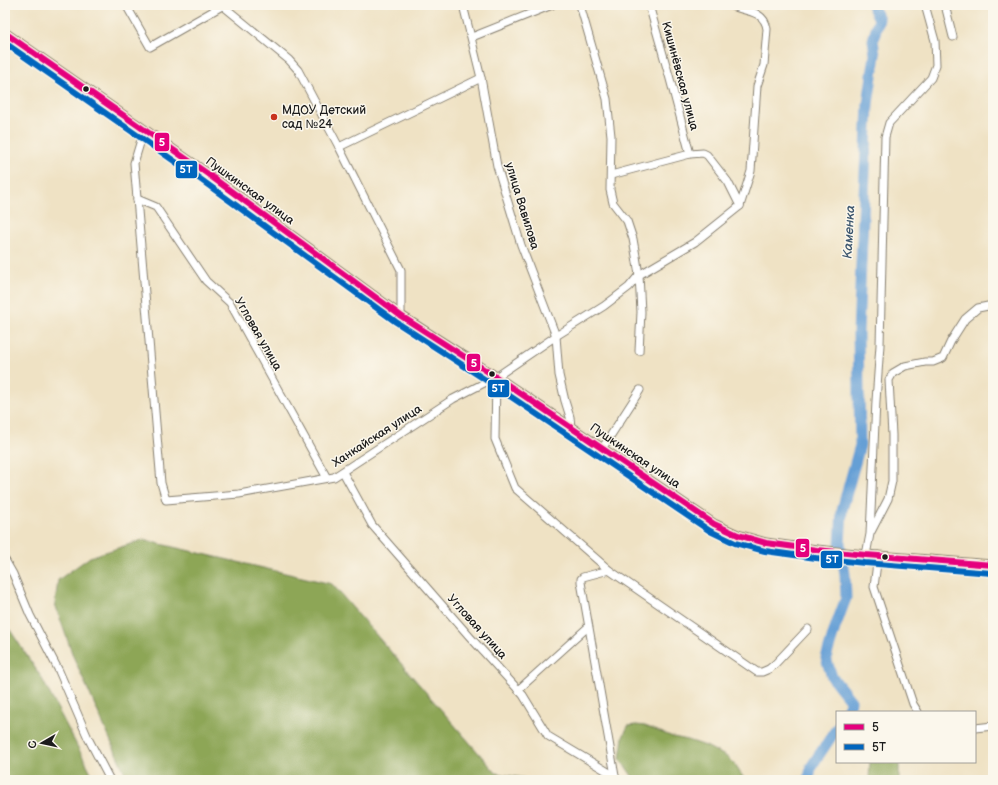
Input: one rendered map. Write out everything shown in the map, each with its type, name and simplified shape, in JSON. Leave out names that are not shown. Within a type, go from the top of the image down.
[{"type":"main road","name":"Пушкинская улица","points":[[5,33],[205,172],[401,316],[496,377],[714,524],[738,535],[766,543],[866,555],[993,565]]},
{"type":"street","points":[[126,5],[150,47],[222,6],[289,60],[298,70],[401,270],[401,316]]},
{"type":"street","name":"улица Вавилова","points":[[463,5],[481,78],[497,166],[521,245],[556,336],[559,375],[570,417],[571,428]]},
{"type":"street","points":[[472,37],[552,5]]},
{"type":"street","points":[[580,5],[607,99],[611,136],[610,190],[613,203],[627,221],[633,239],[639,275],[641,312],[639,351]]},
{"type":"street","name":"Кишинёвская улица","points":[[649,5],[690,154]]},
{"type":"street","points":[[556,336],[604,306],[629,287],[639,275],[695,242],[740,206],[751,171],[757,86],[764,64],[767,29],[766,23],[760,15],[731,5]]},
{"type":"street","points":[[866,555],[870,534],[880,345],[885,137],[889,123],[931,78],[936,65],[935,42],[925,5]]},
{"type":"street","points":[[945,5],[953,37]]},
{"type":"street","points":[[339,147],[481,78]]},
{"type":"street","points":[[137,198],[134,163],[144,130]]},
{"type":"street","points":[[611,175],[690,154],[702,153],[707,155],[728,182],[740,206]]},
{"type":"street","name":"Ханкайская улица","points":[[137,198],[161,483],[166,500],[239,494],[334,477],[453,399],[496,377],[556,336]]},
{"type":"street","name":"Угловая улица","points":[[137,198],[156,207],[206,281],[230,303],[327,478]]},
{"type":"street","points":[[870,534],[888,499],[892,481],[892,435],[889,380],[893,373],[905,366],[933,362],[943,358],[951,341],[965,319],[978,308],[993,305]]},
{"type":"street","points":[[496,377],[495,439],[515,488],[609,570],[757,672],[762,672],[769,669],[775,664],[808,629]]},
{"type":"street","points":[[602,449],[640,390]]},
{"type":"street","name":"Угловая улица","points":[[343,472],[372,524],[470,637],[523,695],[548,736],[615,776],[588,627]]},
{"type":"street","points":[[878,556],[874,586],[913,704],[917,711]]},
{"type":"street","points":[[5,560],[13,574],[30,615],[59,671],[88,738],[110,780]]},
{"type":"street","points":[[518,690],[588,627],[581,579],[583,577],[609,570]]},
{"type":"street","points":[[976,728],[993,726]]},
{"type":"green space","points":[[143,540],[332,584],[496,773],[533,780],[128,780],[73,656],[55,604],[58,580],[90,557]]},
{"type":"green space","points":[[5,630],[10,630],[41,677],[95,780],[5,780]]},
{"type":"green space","points":[[628,726],[645,726],[673,737],[706,746],[727,757],[735,765],[745,780],[635,780],[620,759],[623,737]]},
{"type":"green space","points":[[870,763],[899,763],[899,780],[869,780]]},
{"type":"waterway","name":"Каменка","points":[[846,711],[851,701],[832,677],[826,658],[846,598],[845,574],[840,544],[842,510],[860,445],[858,333],[868,104],[875,55],[873,40],[879,19],[872,5]]},
{"type":"waterway","name":"Каменка","points":[[809,780],[811,767],[836,730]]},
{"type":"transit line","name":"5","points":[[5,33],[205,172],[401,316],[496,377],[714,524],[738,535],[766,543],[866,555],[993,565]]},
{"type":"transit line","name":"5Т","points":[[5,43],[200,179],[396,322],[492,384],[710,531],[735,543],[765,551],[865,563],[992,573]]},
{"type":"place","name":"МДОУ Детский сад №24","points":[[274,117]]}]
